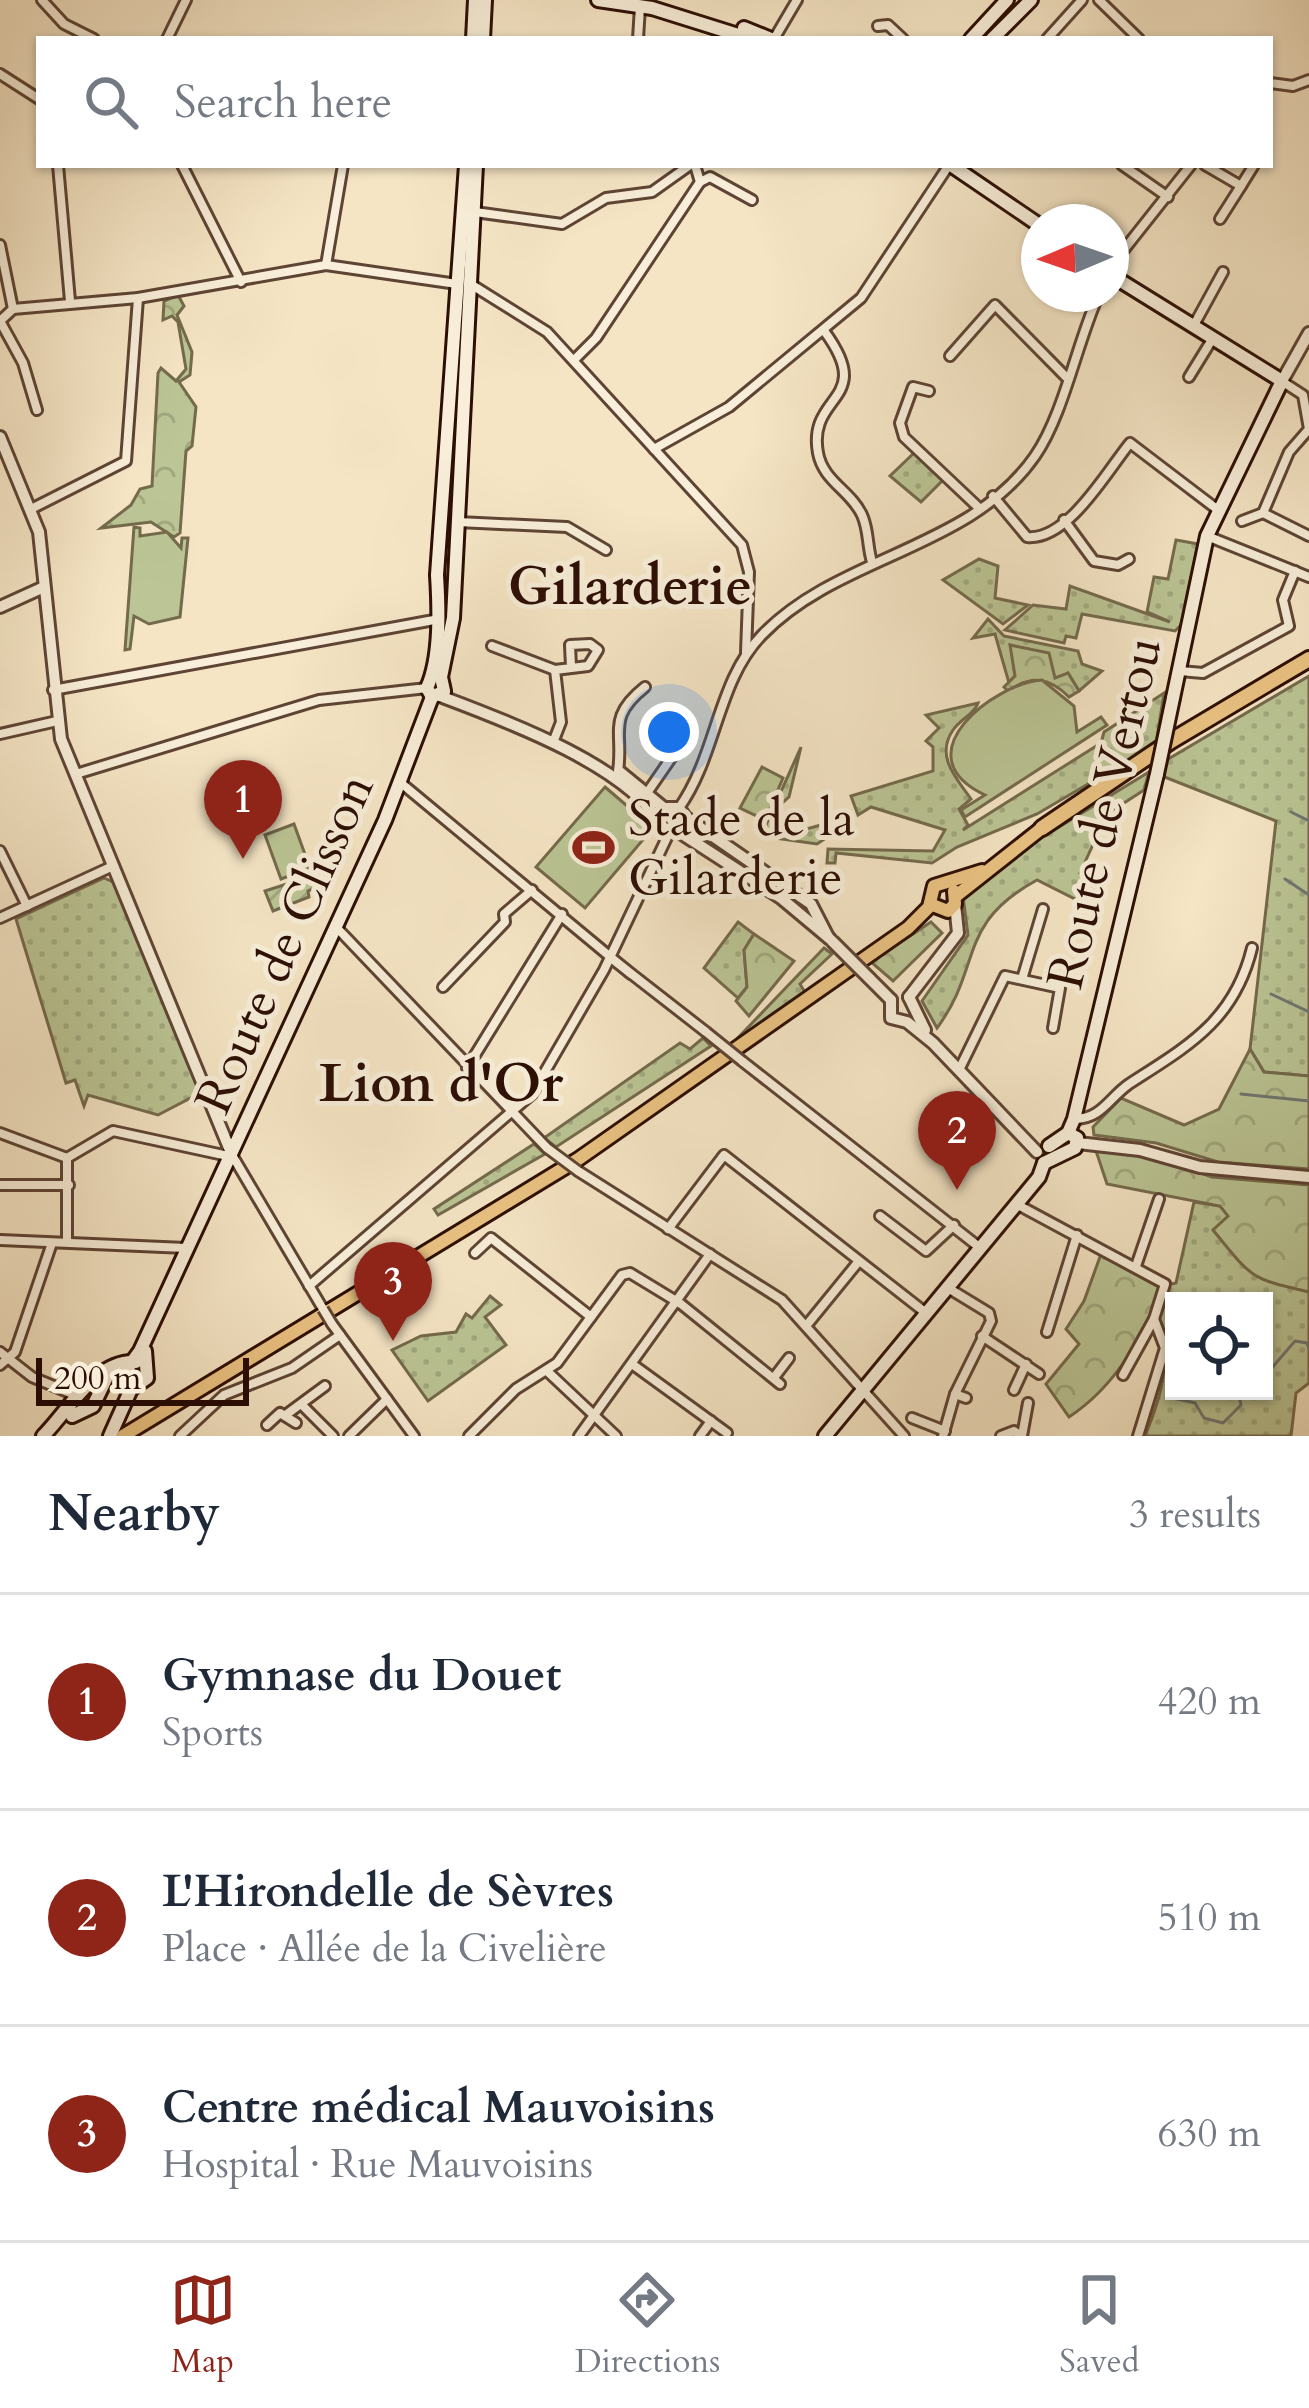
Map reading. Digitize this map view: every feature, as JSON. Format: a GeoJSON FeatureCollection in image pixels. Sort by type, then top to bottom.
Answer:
{"type":"FeatureCollection","features":[{"type":"Feature","properties":{"kind":"highway"},"geometry":{"type":"LineString","coordinates":[[1042,828],[1309,663]]}},
{"type":"Feature","properties":{"kind":"main road"},"geometry":{"type":"LineString","coordinates":[[473,36],[475,0]]}},
{"type":"Feature","properties":{"kind":"main road"},"geometry":{"type":"LineString","coordinates":[[483,36],[485,0]]}},
{"type":"Feature","properties":{"kind":"main road"},"geometry":{"type":"LineString","coordinates":[[598,0],[639,3],[742,36]]}},
{"type":"Feature","properties":{"kind":"main road"},"geometry":{"type":"LineString","coordinates":[[654,0],[763,36]]}},
{"type":"Feature","properties":{"kind":"main road"},"geometry":{"type":"LineString","coordinates":[[974,36],[1007,0]]}},
{"type":"Feature","properties":{"kind":"main road"},"geometry":{"type":"LineString","coordinates":[[995,36],[1031,0]]}},
{"type":"Feature","properties":{"kind":"main road","name":"Route de Clisson"},"geometry":{"type":"LineString","coordinates":[[442,619],[457,521],[466,168]]}},
{"type":"Feature","properties":{"kind":"main road","name":"Route de Clisson"},"geometry":{"type":"LineString","coordinates":[[107,1436],[400,783],[436,688],[476,168]]}},
{"type":"Feature","properties":{"kind":"main road"},"geometry":{"type":"LineString","coordinates":[[954,168],[1021,213]]}},
{"type":"Feature","properties":{"kind":"main road"},"geometry":{"type":"LineString","coordinates":[[1129,286],[1282,381]]}},
{"type":"Feature","properties":{"kind":"main road","name":"Route de Vertou"},"geometry":{"type":"LineString","coordinates":[[825,1436],[1015,1203],[1074,1119],[1157,774],[1207,536],[1282,381]]}},
{"type":"Feature","properties":{"kind":"main road"},"geometry":{"type":"LineString","coordinates":[[123,1436],[577,1160],[946,902],[1042,828]]}},
{"type":"Feature","properties":{"kind":"main road"},"geometry":{"type":"LineString","coordinates":[[46,1436],[114,1364],[130,1380]]}},
{"type":"Feature","properties":{"kind":"street"},"geometry":{"type":"LineString","coordinates":[[42,0],[64,23],[87,36]]}},
{"type":"Feature","properties":{"kind":"street"},"geometry":{"type":"LineString","coordinates":[[168,36],[187,0]]}},
{"type":"Feature","properties":{"kind":"street"},"geometry":{"type":"LineString","coordinates":[[774,36],[797,0]]}},
{"type":"Feature","properties":{"kind":"street"},"geometry":{"type":"LineString","coordinates":[[1050,36],[1082,0]]}},
{"type":"Feature","properties":{"kind":"street"},"geometry":{"type":"LineString","coordinates":[[1099,0],[1136,36]]}},
{"type":"Feature","properties":{"kind":"street"},"geometry":{"type":"LineString","coordinates":[[638,36],[639,3]]}},
{"type":"Feature","properties":{"kind":"street"},"geometry":{"type":"LineString","coordinates":[[878,26],[888,25],[900,36]]}},
{"type":"Feature","properties":{"kind":"street"},"geometry":{"type":"LineString","coordinates":[[0,74],[36,97]]}},
{"type":"Feature","properties":{"kind":"street"},"geometry":{"type":"LineString","coordinates":[[1273,84],[1309,80]]}},
{"type":"Feature","properties":{"kind":"street"},"geometry":{"type":"LineString","coordinates":[[58,168],[70,301]]}},
{"type":"Feature","properties":{"kind":"street"},"geometry":{"type":"LineString","coordinates":[[184,168],[241,282]]}},
{"type":"Feature","properties":{"kind":"street"},"geometry":{"type":"LineString","coordinates":[[326,265],[342,168]]}},
{"type":"Feature","properties":{"kind":"street"},"geometry":{"type":"LineString","coordinates":[[473,212],[562,224],[606,198],[652,192],[688,168]]}},
{"type":"Feature","properties":{"kind":"street"},"geometry":{"type":"LineString","coordinates":[[694,168],[700,182]]}},
{"type":"Feature","properties":{"kind":"street"},"geometry":{"type":"LineString","coordinates":[[654,448],[743,395],[861,298],[948,168]]}},
{"type":"Feature","properties":{"kind":"street"},"geometry":{"type":"LineString","coordinates":[[1126,168],[1168,197]]}},
{"type":"Feature","properties":{"kind":"street"},"geometry":{"type":"LineString","coordinates":[[1129,244],[1189,168]]}},
{"type":"Feature","properties":{"kind":"street"},"geometry":{"type":"LineString","coordinates":[[1210,168],[1241,186]]}},
{"type":"Feature","properties":{"kind":"street"},"geometry":{"type":"LineString","coordinates":[[1220,219],[1252,168]]}},
{"type":"Feature","properties":{"kind":"street"},"geometry":{"type":"LineString","coordinates":[[574,360],[596,338],[700,182],[710,176],[752,200]]}},
{"type":"Feature","properties":{"kind":"street"},"geometry":{"type":"LineString","coordinates":[[0,244],[13,309]]}},
{"type":"Feature","properties":{"kind":"street"},"geometry":{"type":"LineString","coordinates":[[37,410],[23,362],[0,321],[13,309],[138,298],[326,265],[465,284],[523,313],[574,360],[742,545],[749,572],[747,653],[673,831],[549,1070],[510,1114],[310,1289]]}},
{"type":"Feature","properties":{"kind":"street"},"geometry":{"type":"LineString","coordinates":[[1194,325],[1223,272]]}},
{"type":"Feature","properties":{"kind":"street"},"geometry":{"type":"LineString","coordinates":[[31,509],[126,461],[138,298]]}},
{"type":"Feature","properties":{"kind":"street"},"geometry":{"type":"LineString","coordinates":[[950,356],[994,304],[1066,377]]}},
{"type":"Feature","properties":{"kind":"street"},"geometry":{"type":"LineString","coordinates":[[747,653],[806,601],[872,562],[934,538],[993,496],[1037,454],[1092,312]]}},
{"type":"Feature","properties":{"kind":"street"},"geometry":{"type":"LineString","coordinates":[[825,332],[846,362],[847,376],[820,426],[818,453],[824,470],[862,515],[872,562]]}},
{"type":"Feature","properties":{"kind":"street"},"geometry":{"type":"LineString","coordinates":[[1242,521],[1263,513],[1289,452],[1309,429],[1303,395],[1282,381],[1309,333]]}},
{"type":"Feature","properties":{"kind":"street"},"geometry":{"type":"LineString","coordinates":[[1189,377],[1214,337]]}},
{"type":"Feature","properties":{"kind":"street"},"geometry":{"type":"LineString","coordinates":[[929,391],[913,387],[901,423],[904,436],[979,507]]}},
{"type":"Feature","properties":{"kind":"street"},"geometry":{"type":"LineString","coordinates":[[0,437],[31,509],[57,721],[219,1120],[231,1137],[232,1155],[332,1324],[414,1436]]}},
{"type":"Feature","properties":{"kind":"street"},"geometry":{"type":"LineString","coordinates":[[993,496],[1030,538],[1064,520],[1095,492],[1130,443],[1218,510]]}},
{"type":"Feature","properties":{"kind":"street"},"geometry":{"type":"LineString","coordinates":[[1263,513],[1309,536]]}},
{"type":"Feature","properties":{"kind":"street"},"geometry":{"type":"LineString","coordinates":[[1064,520],[1094,561],[1118,566],[1129,559]]}},
{"type":"Feature","properties":{"kind":"street"},"geometry":{"type":"LineString","coordinates":[[457,521],[567,527],[606,550]]}},
{"type":"Feature","properties":{"kind":"street"},"geometry":{"type":"LineString","coordinates":[[1207,536],[1309,577]]}},
{"type":"Feature","properties":{"kind":"street"},"geometry":{"type":"LineString","coordinates":[[1178,671],[1203,673],[1291,624],[1283,600],[1294,571]]}},
{"type":"Feature","properties":{"kind":"street"},"geometry":{"type":"LineString","coordinates":[[0,607],[40,592]]}},
{"type":"Feature","properties":{"kind":"street"},"geometry":{"type":"LineString","coordinates":[[52,690],[442,619]]}},
{"type":"Feature","properties":{"kind":"street"},"geometry":{"type":"LineString","coordinates":[[492,646],[555,670],[571,668]]}},
{"type":"Feature","properties":{"kind":"street"},"geometry":{"type":"LineString","coordinates":[[554,740],[561,722],[555,670]]}},
{"type":"Feature","properties":{"kind":"street"},"geometry":{"type":"LineString","coordinates":[[618,771],[616,728],[626,703],[645,687]]}},
{"type":"Feature","properties":{"kind":"street"},"geometry":{"type":"LineString","coordinates":[[436,688],[614,776],[662,812],[682,812],[811,904],[830,939]]}},
{"type":"Feature","properties":{"kind":"street"},"geometry":{"type":"LineString","coordinates":[[76,774],[319,700],[436,688],[618,771],[647,793],[673,831],[781,898],[830,939],[891,1000],[890,1018],[911,1018]]}},
{"type":"Feature","properties":{"kind":"street"},"geometry":{"type":"LineString","coordinates":[[0,734],[57,721]]}},
{"type":"Feature","properties":{"kind":"street"},"geometry":{"type":"LineString","coordinates":[[647,793],[678,748]]}},
{"type":"Feature","properties":{"kind":"street"},"geometry":{"type":"LineString","coordinates":[[400,783],[631,974],[979,1246]]}},
{"type":"Feature","properties":{"kind":"street"},"geometry":{"type":"LineString","coordinates":[[0,851],[27,906]]}},
{"type":"Feature","properties":{"kind":"street"},"geometry":{"type":"LineString","coordinates":[[0,918],[115,866]]}},
{"type":"Feature","properties":{"kind":"street"},"geometry":{"type":"LineString","coordinates":[[443,987],[505,922],[504,914],[532,890]]}},
{"type":"Feature","properties":{"kind":"street"},"geometry":{"type":"LineString","coordinates":[[891,1000],[909,997],[955,938],[961,924],[946,902]]}},
{"type":"Feature","properties":{"kind":"street"},"geometry":{"type":"LineString","coordinates":[[1022,979],[1042,909]]}},
{"type":"Feature","properties":{"kind":"street"},"geometry":{"type":"LineString","coordinates":[[467,1068],[562,914]]}},
{"type":"Feature","properties":{"kind":"street"},"geometry":{"type":"LineString","coordinates":[[336,927],[547,1148],[761,1284],[806,1326],[904,1436]]}},
{"type":"Feature","properties":{"kind":"street"},"geometry":{"type":"LineString","coordinates":[[1074,1119],[1095,1116],[1127,1085],[1187,1050],[1236,989],[1252,948]]}},
{"type":"Feature","properties":{"kind":"street"},"geometry":{"type":"LineString","coordinates":[[959,1070],[976,1043],[1000,979],[1060,988],[1052,1028]]}},
{"type":"Feature","properties":{"kind":"street"},"geometry":{"type":"LineString","coordinates":[[909,997],[911,1018],[1017,1132],[1056,1147],[1139,1150],[1208,1168],[1309,1177]]}},
{"type":"Feature","properties":{"kind":"street"},"geometry":{"type":"LineString","coordinates":[[67,1158],[113,1131],[232,1155]]}},
{"type":"Feature","properties":{"kind":"street"},"geometry":{"type":"LineString","coordinates":[[0,1133],[67,1158]]}},
{"type":"Feature","properties":{"kind":"street"},"geometry":{"type":"LineString","coordinates":[[668,1229],[724,1155],[927,1314]]}},
{"type":"Feature","properties":{"kind":"street"},"geometry":{"type":"LineString","coordinates":[[67,1158],[67,1242]]}},
{"type":"Feature","properties":{"kind":"street"},"geometry":{"type":"LineString","coordinates":[[0,1185],[69,1185]]}},
{"type":"Feature","properties":{"kind":"street"},"geometry":{"type":"LineString","coordinates":[[1136,1267],[1160,1199]]}},
{"type":"Feature","properties":{"kind":"street"},"geometry":{"type":"LineString","coordinates":[[1015,1203],[1165,1284],[1154,1319],[1123,1375]]}},
{"type":"Feature","properties":{"kind":"street"},"geometry":{"type":"LineString","coordinates":[[880,1216],[926,1251],[954,1225]]}},
{"type":"Feature","properties":{"kind":"street"},"geometry":{"type":"LineString","coordinates":[[1047,1332],[1077,1235]]}},
{"type":"Feature","properties":{"kind":"street"},"geometry":{"type":"LineString","coordinates":[[475,1253],[490,1238],[591,1317]]}},
{"type":"Feature","properties":{"kind":"street"},"geometry":{"type":"LineString","coordinates":[[0,1240],[189,1249]]}},
{"type":"Feature","properties":{"kind":"street"},"geometry":{"type":"LineString","coordinates":[[52,1243],[23,1332],[2,1358],[83,1398]]}},
{"type":"Feature","properties":{"kind":"street"},"geometry":{"type":"LineString","coordinates":[[579,1436],[710,1254]]}},
{"type":"Feature","properties":{"kind":"street"},"geometry":{"type":"LineString","coordinates":[[806,1326],[859,1261]]}},
{"type":"Feature","properties":{"kind":"street"},"geometry":{"type":"LineString","coordinates":[[469,1436],[516,1389],[547,1371],[630,1273],[679,1303],[778,1380],[789,1358]]}},
{"type":"Feature","properties":{"kind":"street"},"geometry":{"type":"LineString","coordinates":[[911,1418],[944,1433],[955,1394],[982,1336],[988,1313],[948,1288]]}},
{"type":"Feature","properties":{"kind":"street"},"geometry":{"type":"LineString","coordinates":[[1138,1436],[1155,1394],[1165,1348],[1154,1319]]}},
{"type":"Feature","properties":{"kind":"street"},"geometry":{"type":"LineString","coordinates":[[180,1436],[224,1395],[292,1369],[340,1335]]}},
{"type":"Feature","properties":{"kind":"street"},"geometry":{"type":"LineString","coordinates":[[982,1336],[1039,1374]]}},
{"type":"Feature","properties":{"kind":"street"},"geometry":{"type":"LineString","coordinates":[[632,1364],[728,1433]]}},
{"type":"Feature","properties":{"kind":"street"},"geometry":{"type":"LineString","coordinates":[[1014,1390],[1026,1364]]}},
{"type":"Feature","properties":{"kind":"street"},"geometry":{"type":"LineString","coordinates":[[547,1371],[616,1436]]}},
{"type":"Feature","properties":{"kind":"street"},"geometry":{"type":"LineString","coordinates":[[303,1406],[325,1386]]}},
{"type":"Feature","properties":{"kind":"street"},"geometry":{"type":"LineString","coordinates":[[955,1394],[966,1399]]}},
{"type":"Feature","properties":{"kind":"street"},"geometry":{"type":"LineString","coordinates":[[349,1436],[387,1399]]}},
{"type":"Feature","properties":{"kind":"street"},"geometry":{"type":"LineString","coordinates":[[287,1414],[298,1402],[332,1436]]}},
{"type":"Feature","properties":{"kind":"street"},"geometry":{"type":"LineString","coordinates":[[1001,1436],[1014,1432],[1021,1436],[1028,1403]]}},
{"type":"Feature","properties":{"kind":"street"},"geometry":{"type":"LineString","coordinates":[[266,1425],[280,1413],[296,1423]]}},
{"type":"Feature","properties":{"kind":"street"},"geometry":{"type":"LineString","coordinates":[[700,1436],[711,1421]]}},
{"type":"Feature","properties":{"kind":"green space"},"geometry":{"type":"Polygon","coordinates":[[[178,295],[184,306],[177,315],[192,352],[190,375],[179,382],[196,407],[192,446],[186,451],[180,533],[174,537],[151,522],[101,528],[131,505],[140,489],[152,486],[158,373],[161,368],[176,381],[186,369],[178,322],[172,316],[163,320],[164,301],[178,295]]]}},
{"type":"Feature","properties":{"kind":"green space"},"geometry":{"type":"Polygon","coordinates":[[[916,451],[944,479],[921,502],[890,476],[916,451]]]}},
{"type":"Feature","properties":{"kind":"green space"},"geometry":{"type":"Polygon","coordinates":[[[134,527],[140,528],[140,536],[167,532],[181,548],[182,538],[188,538],[180,617],[149,624],[134,616],[130,649],[125,650],[134,527]]]}},
{"type":"Feature","properties":{"kind":"green space"},"geometry":{"type":"Polygon","coordinates":[[[1176,540],[1198,544],[1181,625],[1175,631],[1082,614],[1076,638],[1066,636],[1064,643],[1005,630],[1033,605],[1066,609],[1070,586],[1170,622],[1147,612],[1154,577],[1168,579],[1176,540]]]}},
{"type":"Feature","properties":{"kind":"green space"},"geometry":{"type":"Polygon","coordinates":[[[979,559],[998,566],[995,598],[1028,605],[1003,624],[943,580],[979,559]]]}},
{"type":"Feature","properties":{"kind":"green space"},"geometry":{"type":"Polygon","coordinates":[[[988,619],[1004,636],[1078,651],[1082,664],[1102,671],[1079,691],[1068,673],[1056,679],[1011,646],[1015,676],[1009,683],[995,634],[973,638],[988,619]]]}},
{"type":"Feature","properties":{"kind":"green space"},"geometry":{"type":"Polygon","coordinates":[[[1010,645],[1049,653],[1055,678],[1068,673],[1079,691],[1069,697],[1040,680],[1008,691],[1004,687],[1015,676],[1010,645]]]}},
{"type":"Feature","properties":{"kind":"green space"},"geometry":{"type":"Polygon","coordinates":[[[1309,676],[1309,1076],[1264,1072],[1250,1049],[1276,821],[1162,776],[1165,761],[1309,676]]]}},
{"type":"Feature","properties":{"kind":"green space"},"geometry":{"type":"Polygon","coordinates":[[[1042,680],[1074,706],[1077,732],[1101,717],[1107,725],[965,817],[961,810],[985,795],[961,779],[951,761],[953,742],[981,707],[1023,684],[1042,680]]]}},
{"type":"Feature","properties":{"kind":"green space"},"geometry":{"type":"Polygon","coordinates":[[[1164,693],[1156,744],[1037,814],[957,847],[932,863],[836,853],[835,863],[827,863],[828,849],[933,851],[945,830],[871,807],[858,815],[851,796],[933,771],[933,747],[926,741],[939,728],[926,715],[978,703],[953,730],[946,749],[950,766],[971,799],[959,809],[968,825],[963,830],[1101,743],[1104,732],[1164,693]]]}},
{"type":"Feature","properties":{"kind":"green space"},"geometry":{"type":"Polygon","coordinates":[[[801,747],[789,797],[773,811],[778,830],[789,834],[835,821],[841,828],[817,844],[761,836],[801,747]]]}},
{"type":"Feature","properties":{"kind":"green space"},"geometry":{"type":"Polygon","coordinates":[[[762,767],[783,778],[765,820],[740,808],[762,767]]]}},
{"type":"Feature","properties":{"kind":"green space"},"geometry":{"type":"Polygon","coordinates":[[[1149,772],[1144,790],[1107,814],[1080,873],[1098,883],[1085,904],[1037,880],[1011,896],[982,930],[961,985],[937,1028],[922,1001],[968,935],[963,896],[1031,844],[1149,772]]]}},
{"type":"Feature","properties":{"kind":"green space","name":"Stade de la Gilarderie"},"geometry":{"type":"Polygon","coordinates":[[[605,787],[653,828],[585,908],[536,867],[605,787]]]}},
{"type":"Feature","properties":{"kind":"green space"},"geometry":{"type":"Polygon","coordinates":[[[294,824],[310,868],[281,879],[265,835],[294,824]]]}},
{"type":"Feature","properties":{"kind":"green space"},"geometry":{"type":"Polygon","coordinates":[[[318,874],[320,886],[308,891],[309,897],[273,911],[265,891],[318,874]]]}},
{"type":"Feature","properties":{"kind":"green space"},"geometry":{"type":"Polygon","coordinates":[[[104,878],[113,882],[202,1092],[158,1115],[88,1095],[84,1106],[75,1080],[66,1083],[16,919],[104,878]]]}},
{"type":"Feature","properties":{"kind":"green space"},"geometry":{"type":"Polygon","coordinates":[[[738,922],[754,934],[744,950],[747,987],[738,998],[704,968],[738,922]]]}},
{"type":"Feature","properties":{"kind":"green space"},"geometry":{"type":"Polygon","coordinates":[[[931,922],[942,933],[893,981],[871,962],[931,922]]]}},
{"type":"Feature","properties":{"kind":"green space"},"geometry":{"type":"Polygon","coordinates":[[[754,934],[794,961],[749,1016],[736,1001],[747,987],[744,950],[754,934]]]}},
{"type":"Feature","properties":{"kind":"green space"},"geometry":{"type":"Polygon","coordinates":[[[824,948],[832,954],[800,984],[806,994],[732,1044],[824,948]]]}},
{"type":"Feature","properties":{"kind":"green space"},"geometry":{"type":"Polygon","coordinates":[[[703,1038],[711,1046],[556,1147],[544,1138],[680,1043],[690,1049],[703,1038]]]}},
{"type":"Feature","properties":{"kind":"green space"},"geometry":{"type":"Polygon","coordinates":[[[1250,1049],[1264,1072],[1309,1076],[1309,1169],[1218,1162],[1156,1143],[1094,1135],[1093,1127],[1121,1098],[1184,1125],[1219,1109],[1250,1049]]]}},
{"type":"Feature","properties":{"kind":"green space"},"geometry":{"type":"Polygon","coordinates":[[[534,1144],[545,1154],[438,1215],[434,1209],[534,1144]]]}},
{"type":"Feature","properties":{"kind":"green space"},"geometry":{"type":"Polygon","coordinates":[[[1095,1148],[1166,1161],[1212,1177],[1309,1185],[1309,1292],[1263,1279],[1245,1267],[1213,1230],[1228,1216],[1220,1206],[1107,1184],[1095,1148]]]}},
{"type":"Feature","properties":{"kind":"green space"},"geometry":{"type":"Polygon","coordinates":[[[1194,1202],[1220,1206],[1309,1292],[1309,1383],[1296,1393],[1291,1436],[1145,1436],[1164,1365],[1158,1321],[1150,1316],[1163,1286],[1176,1283],[1194,1202]]]}},
{"type":"Feature","properties":{"kind":"green space"},"geometry":{"type":"Polygon","coordinates":[[[1101,1254],[1163,1286],[1126,1359],[1101,1391],[1069,1417],[1046,1384],[1079,1344],[1066,1329],[1084,1301],[1101,1254]]]}},
{"type":"Feature","properties":{"kind":"green space"},"geometry":{"type":"Polygon","coordinates":[[[490,1296],[501,1305],[485,1317],[506,1345],[428,1401],[392,1350],[421,1336],[456,1332],[466,1314],[472,1318],[490,1296]]]}},
{"type":"Feature","properties":{"kind":"waterway"},"geometry":{"type":"LineString","coordinates":[[1291,812],[1309,821]]}},
{"type":"Feature","properties":{"kind":"waterway"},"geometry":{"type":"LineString","coordinates":[[1285,879],[1309,895]]}},
{"type":"Feature","properties":{"kind":"waterway"},"geometry":{"type":"LineString","coordinates":[[1271,994],[1309,1012]]}},
{"type":"Feature","properties":{"kind":"waterway"},"geometry":{"type":"LineString","coordinates":[[1241,1094],[1309,1101]]}},
{"type":"Feature","properties":{"kind":"waterway"},"geometry":{"type":"LineString","coordinates":[[1273,1367],[1295,1341],[1307,1343],[1309,1349]]}},
{"type":"Feature","properties":{"kind":"waterway"},"geometry":{"type":"LineString","coordinates":[[1182,1400],[1195,1403],[1204,1418],[1223,1423],[1241,1405],[1240,1400]]}},
{"type":"Feature","properties":{"kind":"place","name":"Stade de la Gilarderie"},"geometry":{"type":"Point","coordinates":[594,848]}},
{"type":"Feature","properties":{"kind":"place","name":"Gymnase du Douet"},"geometry":{"type":"Point","coordinates":[243,859]}},
{"type":"Feature","properties":{"kind":"place","name":"L'Hirondelle de Sèvres"},"geometry":{"type":"Point","coordinates":[957,1190]}},
{"type":"Feature","properties":{"kind":"place","name":"Centre médical Mauvoisins"},"geometry":{"type":"Point","coordinates":[393,1341]}},
{"type":"Feature","properties":{"kind":"district","name":"Gilarderie"},"geometry":{"type":"Point","coordinates":[630,587]}},
{"type":"Feature","properties":{"kind":"district","name":"Lion d'Or"},"geometry":{"type":"Point","coordinates":[441,1084]}}]}
